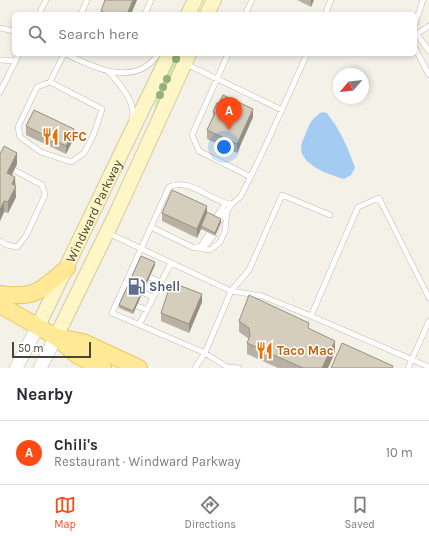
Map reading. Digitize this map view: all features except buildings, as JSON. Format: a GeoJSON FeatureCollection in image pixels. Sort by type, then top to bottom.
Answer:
{"type":"FeatureCollection","features":[{"type":"Feature","properties":{"kind":"main road"},"geometry":{"type":"LineString","coordinates":[[189,12],[194,0]]}},
{"type":"Feature","properties":{"kind":"main road"},"geometry":{"type":"LineString","coordinates":[[209,12],[214,0]]}},
{"type":"Feature","properties":{"kind":"main road","name":"Windward Parkway"},"geometry":{"type":"LineString","coordinates":[[37,328],[168,56]]}},
{"type":"Feature","properties":{"kind":"main road","name":"Windward Parkway"},"geometry":{"type":"LineString","coordinates":[[56,337],[107,232],[187,59]]}},
{"type":"Feature","properties":{"kind":"main road"},"geometry":{"type":"LineString","coordinates":[[0,294],[18,296],[32,294],[43,288],[66,268]]}},
{"type":"Feature","properties":{"kind":"main road"},"geometry":{"type":"LineString","coordinates":[[0,305],[37,328],[56,337],[83,342],[139,368]]}},
{"type":"Feature","properties":{"kind":"main road"},"geometry":{"type":"LineString","coordinates":[[56,337],[78,356],[103,368]]}},
{"type":"Feature","properties":{"kind":"street","name":"Windward Parkway"},"geometry":{"type":"LineString","coordinates":[[16,368],[37,328]]}},
{"type":"Feature","properties":{"kind":"street","name":"Windward Parkway"},"geometry":{"type":"LineString","coordinates":[[40,368],[56,337]]}},
{"type":"Feature","properties":{"kind":"lane"},"geometry":{"type":"LineString","coordinates":[[40,12],[46,0]]}},
{"type":"Feature","properties":{"kind":"lane"},"geometry":{"type":"LineString","coordinates":[[82,12],[87,0]]}},
{"type":"Feature","properties":{"kind":"lane"},"geometry":{"type":"LineString","coordinates":[[146,12],[151,0]]}},
{"type":"Feature","properties":{"kind":"lane"},"geometry":{"type":"LineString","coordinates":[[185,12],[194,0]]}},
{"type":"Feature","properties":{"kind":"lane"},"geometry":{"type":"LineString","coordinates":[[245,12],[252,0]]}},
{"type":"Feature","properties":{"kind":"lane"},"geometry":{"type":"LineString","coordinates":[[326,12],[331,0]]}},
{"type":"Feature","properties":{"kind":"lane"},"geometry":{"type":"LineString","coordinates":[[417,18],[423,0]]}},
{"type":"Feature","properties":{"kind":"lane"},"geometry":{"type":"LineString","coordinates":[[417,34],[428,27]]}},
{"type":"Feature","properties":{"kind":"lane"},"geometry":{"type":"LineString","coordinates":[[0,28],[12,31]]}},
{"type":"Feature","properties":{"kind":"lane"},"geometry":{"type":"LineString","coordinates":[[417,36],[429,51]]}},
{"type":"Feature","properties":{"kind":"lane"},"geometry":{"type":"LineString","coordinates":[[417,52],[429,75]]}},
{"type":"Feature","properties":{"kind":"lane"},"geometry":{"type":"LineString","coordinates":[[1,88],[18,56]]}},
{"type":"Feature","properties":{"kind":"lane"},"geometry":{"type":"LineString","coordinates":[[50,82],[102,109],[94,134],[84,153],[71,162],[41,152],[20,136],[18,127],[37,87],[50,82],[64,56]]}},
{"type":"Feature","properties":{"kind":"lane"},"geometry":{"type":"LineString","coordinates":[[70,56],[109,72],[120,73],[133,72],[146,67],[156,56]]}},
{"type":"Feature","properties":{"kind":"lane"},"geometry":{"type":"LineString","coordinates":[[227,56],[192,135],[199,151],[251,177]]}},
{"type":"Feature","properties":{"kind":"lane"},"geometry":{"type":"LineString","coordinates":[[194,248],[207,244],[214,235],[219,221],[232,204],[241,196],[306,56]]}},
{"type":"Feature","properties":{"kind":"lane"},"geometry":{"type":"LineString","coordinates":[[187,59],[218,79],[282,110]]}},
{"type":"Feature","properties":{"kind":"lane"},"geometry":{"type":"LineString","coordinates":[[0,60],[16,61]]}},
{"type":"Feature","properties":{"kind":"lane"},"geometry":{"type":"LineString","coordinates":[[109,72],[126,93],[134,115],[124,150]]}},
{"type":"Feature","properties":{"kind":"lane"},"geometry":{"type":"LineString","coordinates":[[0,241],[7,245],[17,247],[26,236],[45,195],[42,185],[14,170]]}},
{"type":"Feature","properties":{"kind":"lane"},"geometry":{"type":"LineString","coordinates":[[232,204],[225,204],[198,190],[177,184],[169,187],[141,249],[127,286],[112,313],[205,353],[226,367],[239,368]]}},
{"type":"Feature","properties":{"kind":"lane"},"geometry":{"type":"LineString","coordinates":[[195,368],[205,353],[231,291],[249,270],[282,195],[330,215]]}},
{"type":"Feature","properties":{"kind":"lane"},"geometry":{"type":"LineString","coordinates":[[311,316],[358,207],[379,198],[429,298]]}},
{"type":"Feature","properties":{"kind":"lane"},"geometry":{"type":"LineString","coordinates":[[201,246],[209,233],[215,218],[225,204]]}},
{"type":"Feature","properties":{"kind":"lane"},"geometry":{"type":"LineString","coordinates":[[151,227],[194,248],[210,250],[220,242],[225,231],[227,211]]}},
{"type":"Feature","properties":{"kind":"lane"},"geometry":{"type":"LineString","coordinates":[[107,232],[231,291],[262,296],[429,367]]}},
{"type":"Feature","properties":{"kind":"lane"},"geometry":{"type":"LineString","coordinates":[[139,325],[171,262]]}},
{"type":"Feature","properties":{"kind":"lane"},"geometry":{"type":"LineString","coordinates":[[149,277],[161,282]]}},
{"type":"Feature","properties":{"kind":"lane"},"geometry":{"type":"LineString","coordinates":[[142,292],[153,297]]}},
{"type":"Feature","properties":{"kind":"lane"},"geometry":{"type":"LineString","coordinates":[[137,306],[147,310]]}},
{"type":"Feature","properties":{"kind":"lane"},"geometry":{"type":"LineString","coordinates":[[408,368],[429,321]]}},
{"type":"Feature","properties":{"kind":"lane"},"geometry":{"type":"LineString","coordinates":[[200,362],[200,368]]}},
{"type":"Feature","properties":{"kind":"green space"},"geometry":{"type":"Polygon","coordinates":[[[175,56],[182,56],[152,119],[158,93],[175,56]]]}},
{"type":"Feature","properties":{"kind":"water"},"geometry":{"type":"Polygon","coordinates":[[[322,112],[327,113],[340,132],[355,168],[351,175],[344,179],[331,175],[317,168],[302,154],[301,148],[308,127],[314,118],[322,112]]]}},
{"type":"Feature","properties":{"kind":"place","name":"Chili's"},"geometry":{"type":"Point","coordinates":[229,130]}},
{"type":"Feature","properties":{"kind":"place","name":"KFC"},"geometry":{"type":"Point","coordinates":[50,136]}},
{"type":"Feature","properties":{"kind":"place","name":"Shell"},"geometry":{"type":"Point","coordinates":[136,286]}},
{"type":"Feature","properties":{"kind":"place","name":"Taco Mac"},"geometry":{"type":"Point","coordinates":[264,350]}}]}
